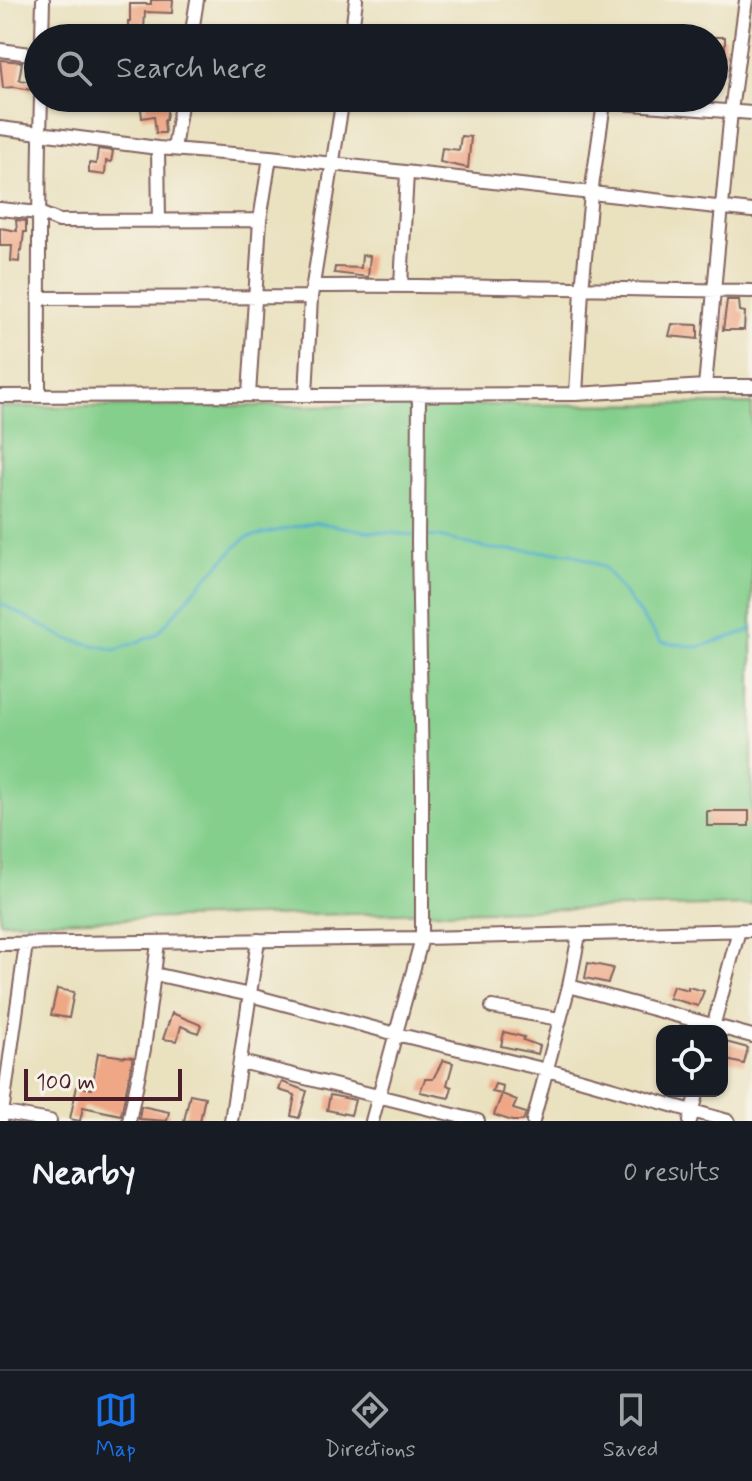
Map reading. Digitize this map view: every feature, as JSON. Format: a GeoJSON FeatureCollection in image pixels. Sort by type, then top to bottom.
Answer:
{"type":"FeatureCollection","features":[{"type":"Feature","properties":{"kind":"street"},"geometry":{"type":"LineString","coordinates":[[42,24],[43,0]]}},
{"type":"Feature","properties":{"kind":"street"},"geometry":{"type":"LineString","coordinates":[[193,24],[197,0]]}},
{"type":"Feature","properties":{"kind":"street"},"geometry":{"type":"LineString","coordinates":[[353,24],[356,0]]}},
{"type":"Feature","properties":{"kind":"street"},"geometry":{"type":"LineString","coordinates":[[705,386],[731,111],[746,0]]}},
{"type":"Feature","properties":{"kind":"street"},"geometry":{"type":"LineString","coordinates":[[0,50],[24,53]]}},
{"type":"Feature","properties":{"kind":"street"},"geometry":{"type":"LineString","coordinates":[[728,111],[752,113]]}},
{"type":"Feature","properties":{"kind":"street"},"geometry":{"type":"LineString","coordinates":[[39,396],[41,112]]}},
{"type":"Feature","properties":{"kind":"street"},"geometry":{"type":"LineString","coordinates":[[174,149],[180,112]]}},
{"type":"Feature","properties":{"kind":"street"},"geometry":{"type":"LineString","coordinates":[[306,395],[312,291],[340,112]]}},
{"type":"Feature","properties":{"kind":"street"},"geometry":{"type":"LineString","coordinates":[[576,394],[591,194],[603,112]]}},
{"type":"Feature","properties":{"kind":"street"},"geometry":{"type":"LineString","coordinates":[[0,128],[158,148],[270,157],[752,211]]}},
{"type":"Feature","properties":{"kind":"street"},"geometry":{"type":"LineString","coordinates":[[158,148],[159,221]]}},
{"type":"Feature","properties":{"kind":"street"},"geometry":{"type":"LineString","coordinates":[[249,395],[260,220],[270,157]]}},
{"type":"Feature","properties":{"kind":"street"},"geometry":{"type":"LineString","coordinates":[[401,285],[407,173]]}},
{"type":"Feature","properties":{"kind":"street"},"geometry":{"type":"LineString","coordinates":[[0,209],[39,213],[59,221],[260,220]]}},
{"type":"Feature","properties":{"kind":"street"},"geometry":{"type":"LineString","coordinates":[[39,298],[254,297],[401,285],[752,291]]}},
{"type":"Feature","properties":{"kind":"street"},"geometry":{"type":"LineString","coordinates":[[0,396],[576,394],[752,386]]}},
{"type":"Feature","properties":{"kind":"street"},"geometry":{"type":"LineString","coordinates":[[372,1121],[422,938],[419,396]]}},
{"type":"Feature","properties":{"kind":"street"},"geometry":{"type":"LineString","coordinates":[[0,944],[745,930],[714,1025]]}},
{"type":"Feature","properties":{"kind":"street"},"geometry":{"type":"LineString","coordinates":[[533,1121],[569,986],[579,935]]}},
{"type":"Feature","properties":{"kind":"street"},"geometry":{"type":"LineString","coordinates":[[231,1121],[258,940]]}},
{"type":"Feature","properties":{"kind":"street"},"geometry":{"type":"LineString","coordinates":[[129,1121],[144,1049],[158,943]]}},
{"type":"Feature","properties":{"kind":"street"},"geometry":{"type":"LineString","coordinates":[[26,944],[1,1115],[50,1121]]}},
{"type":"Feature","properties":{"kind":"street"},"geometry":{"type":"LineString","coordinates":[[154,974],[547,1070],[691,1116],[728,1121]]}},
{"type":"Feature","properties":{"kind":"street"},"geometry":{"type":"LineString","coordinates":[[569,986],[703,1025]]}},
{"type":"Feature","properties":{"kind":"street"},"geometry":{"type":"LineString","coordinates":[[492,1007],[559,1019]]}},
{"type":"Feature","properties":{"kind":"street"},"geometry":{"type":"LineString","coordinates":[[728,1031],[752,1036]]}},
{"type":"Feature","properties":{"kind":"street"},"geometry":{"type":"LineString","coordinates":[[241,1062],[478,1121]]}},
{"type":"Feature","properties":{"kind":"green space"},"geometry":{"type":"Polygon","coordinates":[[[752,404],[752,905],[0,922],[0,407],[752,404]]]}},
{"type":"Feature","properties":{"kind":"building"},"geometry":{"type":"Polygon","coordinates":[[[151,0],[173,0],[172,13],[145,12],[144,24],[128,24],[130,4],[151,4],[151,0]]]}},
{"type":"Feature","properties":{"kind":"building"},"geometry":{"type":"Polygon","coordinates":[[[0,60],[22,62],[19,80],[24,81],[24,89],[3,88],[0,60]]]}},
{"type":"Feature","properties":{"kind":"building"},"geometry":{"type":"Polygon","coordinates":[[[141,112],[167,112],[165,133],[156,133],[154,116],[142,118],[141,112]]]}},
{"type":"Feature","properties":{"kind":"building"},"geometry":{"type":"Polygon","coordinates":[[[461,136],[471,137],[468,168],[440,162],[442,148],[459,150],[461,136]]]}},
{"type":"Feature","properties":{"kind":"building"},"geometry":{"type":"Polygon","coordinates":[[[98,149],[113,151],[111,162],[106,161],[105,175],[89,173],[89,163],[96,164],[98,149]]]}},
{"type":"Feature","properties":{"kind":"building"},"geometry":{"type":"Polygon","coordinates":[[[16,220],[26,221],[19,262],[11,261],[12,246],[0,246],[0,228],[17,231],[16,220]]]}},
{"type":"Feature","properties":{"kind":"building"},"geometry":{"type":"Polygon","coordinates":[[[362,255],[370,256],[368,277],[334,273],[335,267],[361,268],[362,255]]]}},
{"type":"Feature","properties":{"kind":"building"},"geometry":{"type":"Polygon","coordinates":[[[727,300],[739,300],[740,311],[745,312],[744,330],[723,330],[727,300]]]}},
{"type":"Feature","properties":{"kind":"building"},"geometry":{"type":"Polygon","coordinates":[[[672,324],[698,325],[698,339],[669,336],[672,324]]]}},
{"type":"Feature","properties":{"kind":"building"},"geometry":{"type":"Polygon","coordinates":[[[707,811],[749,811],[749,826],[707,826],[707,811]]]}},
{"type":"Feature","properties":{"kind":"building"},"geometry":{"type":"Polygon","coordinates":[[[588,963],[613,968],[608,983],[585,978],[588,963]]]}},
{"type":"Feature","properties":{"kind":"building"},"geometry":{"type":"Polygon","coordinates":[[[673,986],[704,991],[698,1006],[669,998],[673,986]]]}},
{"type":"Feature","properties":{"kind":"building"},"geometry":{"type":"Polygon","coordinates":[[[57,989],[74,992],[69,1018],[51,1015],[57,989]]]}},
{"type":"Feature","properties":{"kind":"building"},"geometry":{"type":"Polygon","coordinates":[[[172,1013],[201,1025],[198,1033],[181,1026],[177,1041],[163,1039],[172,1013]]]}},
{"type":"Feature","properties":{"kind":"building"},"geometry":{"type":"Polygon","coordinates":[[[504,1032],[524,1037],[523,1040],[540,1046],[538,1054],[501,1046],[504,1032]]]}},
{"type":"Feature","properties":{"kind":"building"},"geometry":{"type":"Polygon","coordinates":[[[728,1043],[748,1048],[744,1064],[728,1060],[728,1043]]]}},
{"type":"Feature","properties":{"kind":"building"},"geometry":{"type":"Polygon","coordinates":[[[98,1053],[133,1057],[121,1115],[83,1107],[80,1121],[70,1119],[77,1086],[92,1089],[98,1053]]]}},
{"type":"Feature","properties":{"kind":"building"},"geometry":{"type":"Polygon","coordinates":[[[443,1060],[453,1063],[447,1085],[452,1087],[449,1098],[420,1092],[425,1079],[433,1079],[443,1060]]]}},
{"type":"Feature","properties":{"kind":"building"},"geometry":{"type":"Polygon","coordinates":[[[282,1082],[307,1091],[299,1118],[291,1116],[295,1095],[279,1090],[282,1082]]]}},
{"type":"Feature","properties":{"kind":"building"},"geometry":{"type":"Polygon","coordinates":[[[495,1084],[503,1086],[502,1094],[492,1092],[495,1084]]]}},
{"type":"Feature","properties":{"kind":"building"},"geometry":{"type":"Polygon","coordinates":[[[190,1094],[205,1097],[200,1121],[184,1121],[190,1094]]]}},
{"type":"Feature","properties":{"kind":"building"},"geometry":{"type":"Polygon","coordinates":[[[502,1094],[517,1100],[513,1109],[526,1113],[523,1121],[494,1115],[502,1094]]]}},
{"type":"Feature","properties":{"kind":"building"},"geometry":{"type":"Polygon","coordinates":[[[330,1095],[355,1100],[351,1115],[327,1110],[330,1095]]]}},
{"type":"Feature","properties":{"kind":"building"},"geometry":{"type":"Polygon","coordinates":[[[141,1106],[169,1112],[167,1121],[139,1119],[141,1106]]]}},
{"type":"Feature","properties":{"kind":"waterway"},"geometry":{"type":"LineString","coordinates":[[0,603],[67,639],[116,650],[156,635],[245,538],[315,522],[413,535]]}},
{"type":"Feature","properties":{"kind":"waterway"},"geometry":{"type":"LineString","coordinates":[[421,536],[490,549],[571,553],[604,567],[661,642],[698,647],[752,628]]}}]}
